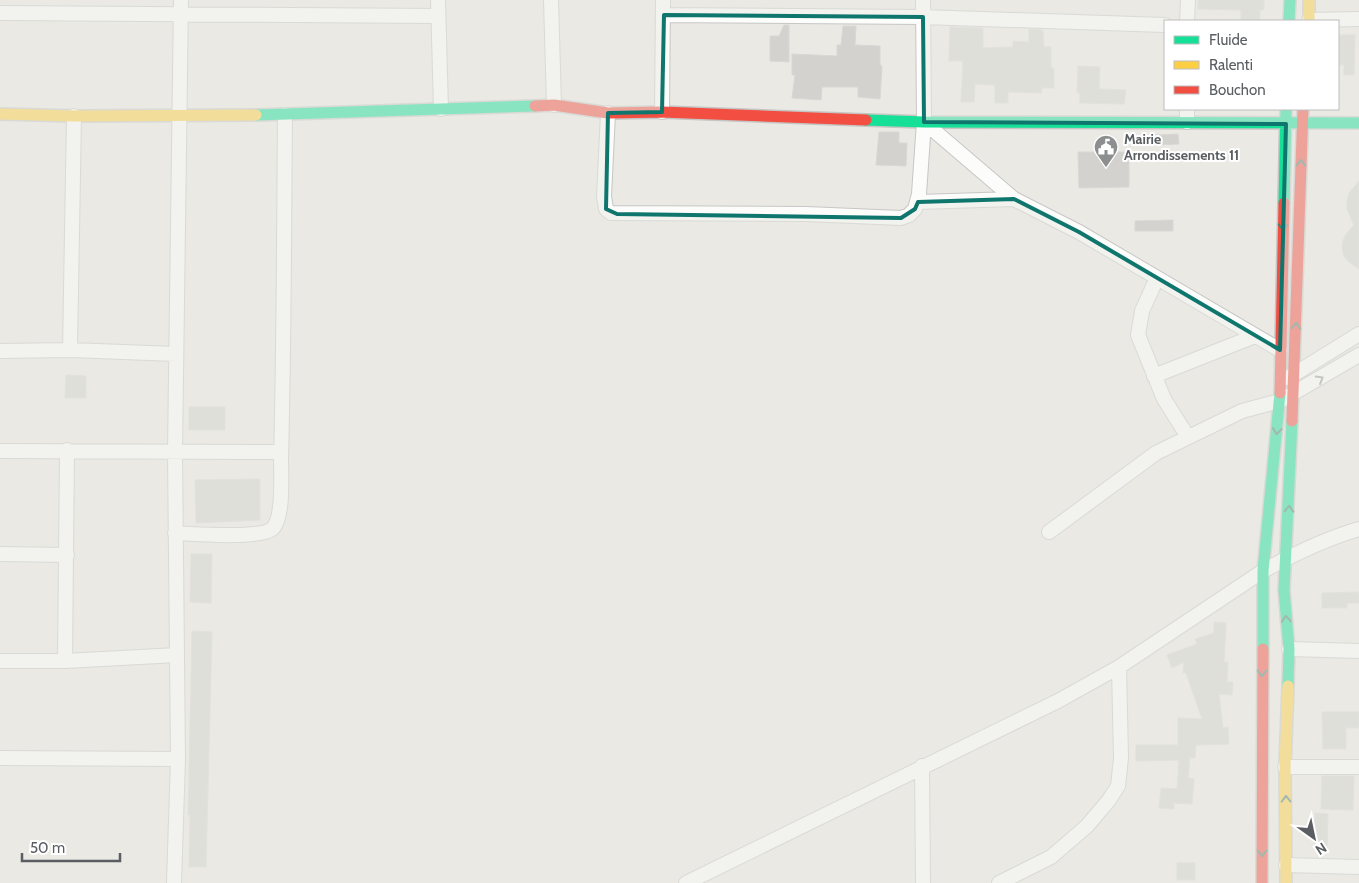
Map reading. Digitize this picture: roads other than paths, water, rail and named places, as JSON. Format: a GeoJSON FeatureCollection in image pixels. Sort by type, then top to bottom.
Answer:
{"type":"FeatureCollection","features":[{"type":"Feature","properties":{"kind":"main road"},"geometry":{"type":"LineString","coordinates":[[1289,20],[1290,0]]}},
{"type":"Feature","properties":{"kind":"main road"},"geometry":{"type":"LineString","coordinates":[[1309,0],[1309,20]]}},
{"type":"Feature","properties":{"kind":"main road"},"geometry":{"type":"LineString","coordinates":[[0,114],[74,116],[285,115],[554,105],[608,113],[662,112],[924,122],[1187,116],[1286,124],[1359,123]]}},
{"type":"Feature","properties":{"kind":"main road"},"geometry":{"type":"LineString","coordinates":[[1262,883],[1263,572],[1280,401],[1286,110]]}},
{"type":"Feature","properties":{"kind":"main road"},"geometry":{"type":"LineString","coordinates":[[1286,883],[1289,649],[1284,590],[1294,394],[1303,110]]}},
{"type":"Feature","properties":{"kind":"street"},"geometry":{"type":"LineString","coordinates":[[438,0],[441,109]]}},
{"type":"Feature","properties":{"kind":"street"},"geometry":{"type":"LineString","coordinates":[[551,0],[554,105]]}},
{"type":"Feature","properties":{"kind":"street"},"geometry":{"type":"LineString","coordinates":[[662,112],[663,0]]}},
{"type":"Feature","properties":{"kind":"street"},"geometry":{"type":"LineString","coordinates":[[608,113],[604,196],[606,209],[611,213],[806,214],[901,218],[909,215],[915,209],[918,202],[924,122],[923,0]]}},
{"type":"Feature","properties":{"kind":"street"},"geometry":{"type":"LineString","coordinates":[[1188,0],[1188,20]]}},
{"type":"Feature","properties":{"kind":"street"},"geometry":{"type":"LineString","coordinates":[[0,13],[181,7],[438,16]]}},
{"type":"Feature","properties":{"kind":"street"},"geometry":{"type":"LineString","coordinates":[[174,883],[178,758],[175,452],[181,7]]}},
{"type":"Feature","properties":{"kind":"street"},"geometry":{"type":"LineString","coordinates":[[664,15],[923,17],[1164,25]]}},
{"type":"Feature","properties":{"kind":"street"},"geometry":{"type":"LineString","coordinates":[[1334,20],[1359,19]]}},
{"type":"Feature","properties":{"kind":"street"},"geometry":{"type":"LineString","coordinates":[[175,533],[255,534],[272,528],[278,521],[280,511],[285,115]]}},
{"type":"Feature","properties":{"kind":"street"},"geometry":{"type":"LineString","coordinates":[[70,350],[74,116]]}},
{"type":"Feature","properties":{"kind":"street"},"geometry":{"type":"LineString","coordinates":[[924,122],[1014,199],[1079,232],[1280,350]]}},
{"type":"Feature","properties":{"kind":"street"},"geometry":{"type":"LineString","coordinates":[[918,202],[1014,199]]}},
{"type":"Feature","properties":{"kind":"street"},"geometry":{"type":"LineString","coordinates":[[1157,278],[1142,311],[1138,335],[1164,399],[1188,437]]}},
{"type":"Feature","properties":{"kind":"street"},"geometry":{"type":"LineString","coordinates":[[1280,383],[1359,334]]}},
{"type":"Feature","properties":{"kind":"street"},"geometry":{"type":"LineString","coordinates":[[1154,376],[1255,336]]}},
{"type":"Feature","properties":{"kind":"street"},"geometry":{"type":"LineString","coordinates":[[0,351],[70,350],[176,354]]}},
{"type":"Feature","properties":{"kind":"street"},"geometry":{"type":"LineString","coordinates":[[1049,532],[1156,453],[1242,411],[1280,401],[1359,355]]}},
{"type":"Feature","properties":{"kind":"street"},"geometry":{"type":"LineString","coordinates":[[65,661],[67,450]]}},
{"type":"Feature","properties":{"kind":"street"},"geometry":{"type":"LineString","coordinates":[[0,451],[281,452]]}},
{"type":"Feature","properties":{"kind":"street"},"geometry":{"type":"LineString","coordinates":[[686,883],[1058,701],[1119,667],[1287,558],[1330,538],[1359,529]]}},
{"type":"Feature","properties":{"kind":"street"},"geometry":{"type":"LineString","coordinates":[[0,554],[67,555]]}},
{"type":"Feature","properties":{"kind":"street"},"geometry":{"type":"LineString","coordinates":[[1289,649],[1359,651]]}},
{"type":"Feature","properties":{"kind":"street"},"geometry":{"type":"LineString","coordinates":[[0,661],[65,661],[177,654]]}},
{"type":"Feature","properties":{"kind":"street"},"geometry":{"type":"LineString","coordinates":[[999,883],[1021,878],[1051,856],[1087,826],[1118,786],[1121,758],[1119,667]]}},
{"type":"Feature","properties":{"kind":"street"},"geometry":{"type":"LineString","coordinates":[[0,758],[178,758]]}},
{"type":"Feature","properties":{"kind":"street"},"geometry":{"type":"LineString","coordinates":[[922,766],[923,883]]}},
{"type":"Feature","properties":{"kind":"street"},"geometry":{"type":"LineString","coordinates":[[1286,767],[1359,767]]}},
{"type":"Feature","properties":{"kind":"street"},"geometry":{"type":"LineString","coordinates":[[1286,864],[1359,867]]}},
{"type":"Feature","properties":{"kind":"place","name":"Mairie Arrondissements 11"},"geometry":{"type":"Point","coordinates":[1106,168]}}]}
